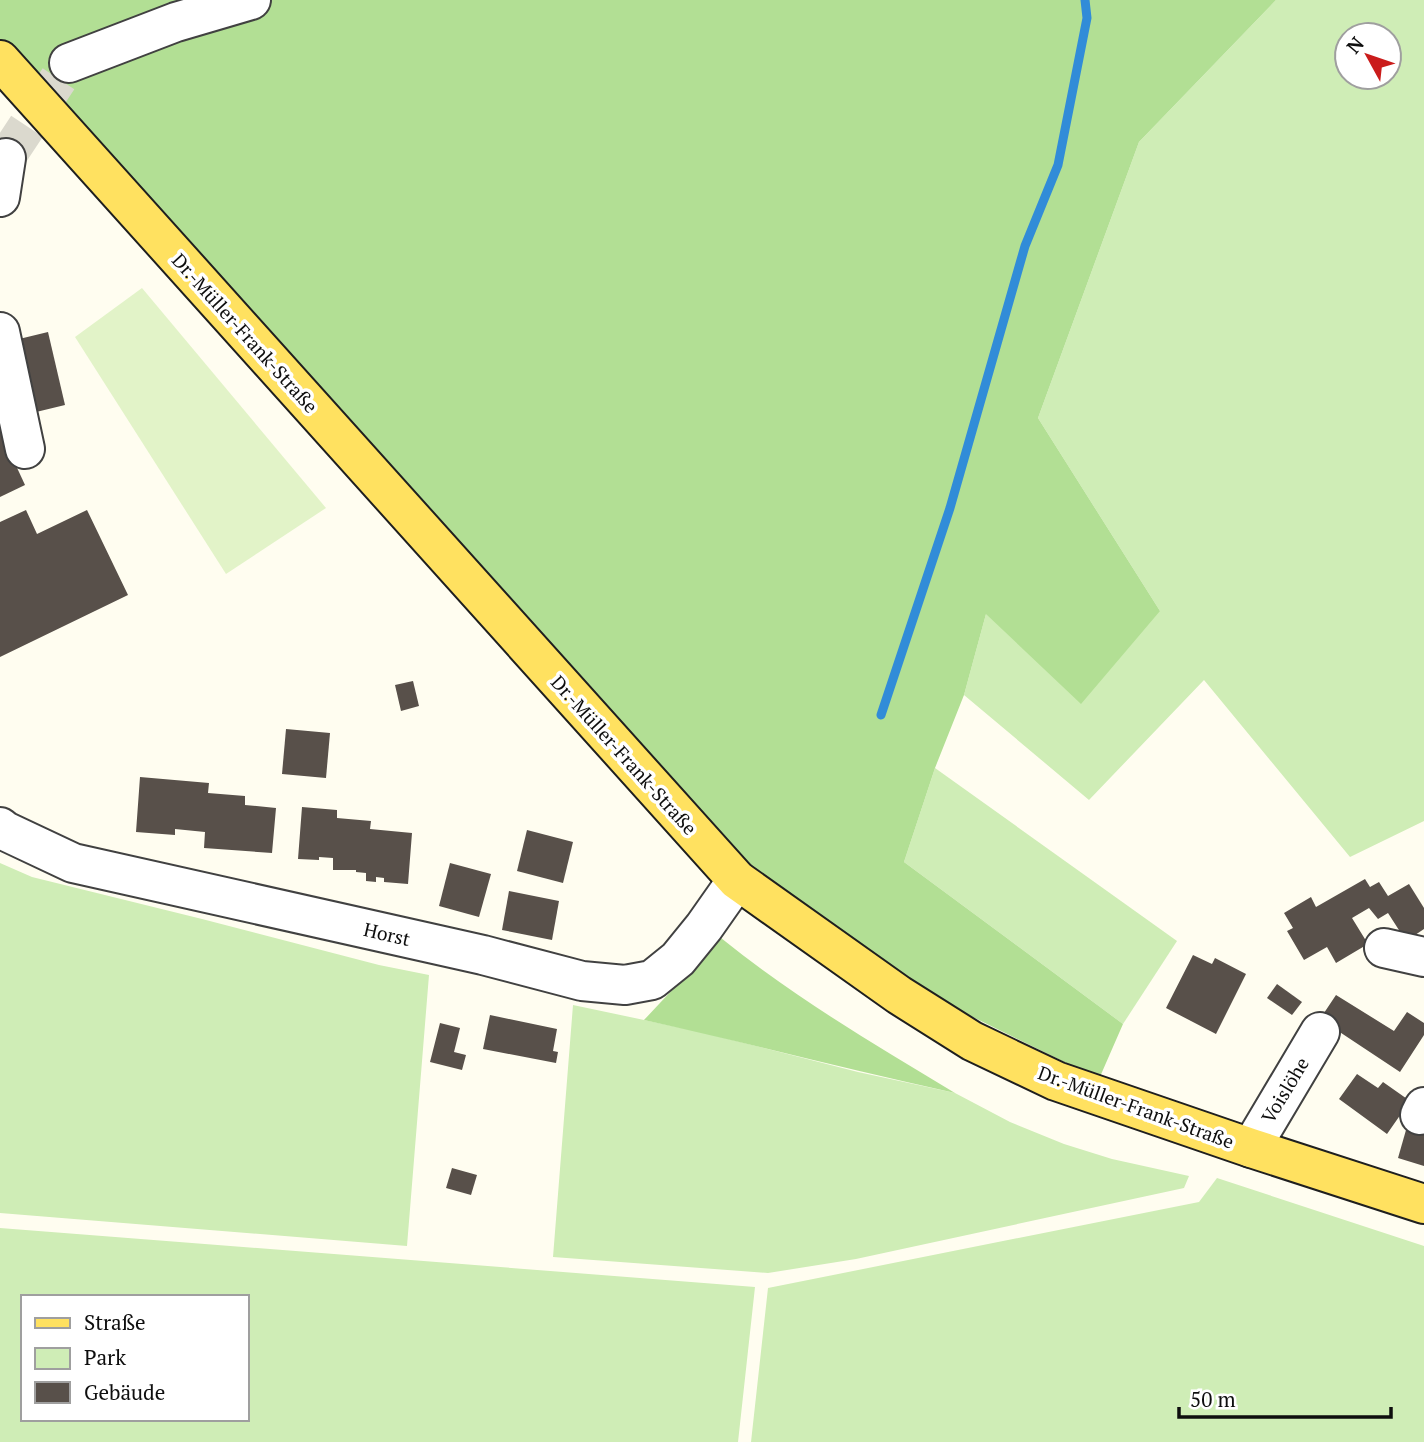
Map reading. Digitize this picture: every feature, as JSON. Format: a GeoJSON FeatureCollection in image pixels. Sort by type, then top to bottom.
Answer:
{"type":"FeatureCollection","features":[{"type":"Feature","properties":{"kind":"main road","name":"Dr.-Müller-Frank-Straße"},"geometry":{"type":"LineString","coordinates":[[0,60],[737,880],[899,995],[972,1041],[1056,1081],[1424,1204]]}},
{"type":"Feature","properties":{"kind":"street"},"geometry":{"type":"LineString","coordinates":[[69,63],[176,22],[251,0]]}},
{"type":"Feature","properties":{"kind":"street"},"geometry":{"type":"LineString","coordinates":[[0,197],[6,158]]}},
{"type":"Feature","properties":{"kind":"street"},"geometry":{"type":"LineString","coordinates":[[0,332],[25,449]]}},
{"type":"Feature","properties":{"kind":"street","name":"Horst"},"geometry":{"type":"LineString","coordinates":[[0,827],[73,863],[483,955],[582,981],[625,985],[652,981],[678,959],[737,880]]}},
{"type":"Feature","properties":{"kind":"street"},"geometry":{"type":"LineString","coordinates":[[1384,948],[1424,957]]}},
{"type":"Feature","properties":{"kind":"street","name":"Voislöhe"},"geometry":{"type":"LineString","coordinates":[[1251,1148],[1320,1031]]}},
{"type":"Feature","properties":{"kind":"green space"},"geometry":{"type":"Polygon","coordinates":[[[0,0],[1276,0],[1139,142],[1038,418],[1160,611],[1081,704],[986,614],[964,695],[935,768],[904,862],[1123,1024],[1099,1079],[922,992],[744,865],[0,47],[0,0]]]}},
{"type":"Feature","properties":{"kind":"green space"},"geometry":{"type":"Polygon","coordinates":[[[1276,0],[1424,0],[1424,821],[1350,857],[1204,680],[1089,800],[964,695],[986,614],[1160,611],[1038,418],[1139,142],[1276,0]]]}},
{"type":"Feature","properties":{"kind":"green space"},"geometry":{"type":"Polygon","coordinates":[[[142,288],[326,508],[226,574],[75,337],[142,288]]]}},
{"type":"Feature","properties":{"kind":"green space"},"geometry":{"type":"Polygon","coordinates":[[[935,768],[1177,941],[1123,1024],[904,862],[935,768]]]}},
{"type":"Feature","properties":{"kind":"green space"},"geometry":{"type":"Polygon","coordinates":[[[0,863],[32,877],[379,965],[429,975],[407,1246],[0,1213],[0,863]]]}},
{"type":"Feature","properties":{"kind":"green space"},"geometry":{"type":"Polygon","coordinates":[[[721,938],[806,1000],[955,1093],[644,1020],[721,938]]]}},
{"type":"Feature","properties":{"kind":"green space"},"geometry":{"type":"Polygon","coordinates":[[[573,1005],[701,1032],[858,1072],[955,1093],[1010,1122],[1064,1144],[1112,1159],[1189,1176],[1184,1188],[856,1259],[768,1273],[553,1257],[573,1005]]]}},
{"type":"Feature","properties":{"kind":"green space"},"geometry":{"type":"Polygon","coordinates":[[[1217,1178],[1424,1246],[1424,1442],[751,1442],[768,1288],[1199,1202],[1217,1178]]]}},
{"type":"Feature","properties":{"kind":"green space"},"geometry":{"type":"Polygon","coordinates":[[[0,1228],[755,1287],[738,1442],[0,1442],[0,1228]]]}},
{"type":"Feature","properties":{"kind":"building"},"geometry":{"type":"Polygon","coordinates":[[[48,332],[65,405],[32,413],[15,340],[48,332]]]}},
{"type":"Feature","properties":{"kind":"building"},"geometry":{"type":"Polygon","coordinates":[[[0,431],[25,485],[0,497],[0,431]]]}},
{"type":"Feature","properties":{"kind":"building"},"geometry":{"type":"Polygon","coordinates":[[[26,510],[37,534],[87,510],[128,595],[0,657],[0,522],[26,510]]]}},
{"type":"Feature","properties":{"kind":"building"},"geometry":{"type":"Polygon","coordinates":[[[413,681],[419,706],[401,711],[395,685],[413,681]]]}},
{"type":"Feature","properties":{"kind":"building"},"geometry":{"type":"Polygon","coordinates":[[[286,729],[330,733],[326,778],[282,774],[286,729]]]}},
{"type":"Feature","properties":{"kind":"building"},"geometry":{"type":"Polygon","coordinates":[[[140,777],[209,783],[208,793],[245,796],[245,805],[276,808],[272,853],[204,848],[205,832],[175,829],[175,835],[136,832],[140,777]]]}},
{"type":"Feature","properties":{"kind":"building"},"geometry":{"type":"Polygon","coordinates":[[[302,807],[337,810],[337,818],[371,821],[370,829],[412,833],[408,884],[384,882],[384,878],[376,877],[376,882],[366,881],[366,873],[333,870],[333,858],[298,859],[302,807]]]}},
{"type":"Feature","properties":{"kind":"building"},"geometry":{"type":"Polygon","coordinates":[[[527,830],[573,842],[563,883],[517,871],[527,830]]]}},
{"type":"Feature","properties":{"kind":"building"},"geometry":{"type":"Polygon","coordinates":[[[450,863],[491,874],[479,917],[439,906],[450,863]]]}},
{"type":"Feature","properties":{"kind":"building"},"geometry":{"type":"Polygon","coordinates":[[[1365,879],[1370,887],[1379,882],[1388,896],[1409,884],[1424,908],[1424,929],[1406,941],[1388,913],[1378,919],[1369,908],[1352,918],[1368,944],[1336,963],[1327,947],[1304,960],[1287,931],[1293,928],[1284,913],[1311,897],[1316,907],[1365,879]]]}},
{"type":"Feature","properties":{"kind":"building"},"geometry":{"type":"Polygon","coordinates":[[[509,891],[559,901],[552,940],[502,930],[509,891]]]}},
{"type":"Feature","properties":{"kind":"building"},"geometry":{"type":"Polygon","coordinates":[[[1193,955],[1212,964],[1215,958],[1246,974],[1216,1034],[1166,1008],[1193,955]]]}},
{"type":"Feature","properties":{"kind":"building"},"geometry":{"type":"Polygon","coordinates":[[[1277,984],[1302,1002],[1292,1015],[1267,998],[1277,984]]]}},
{"type":"Feature","properties":{"kind":"building"},"geometry":{"type":"Polygon","coordinates":[[[1336,995],[1394,1031],[1407,1012],[1424,1023],[1424,1035],[1400,1072],[1320,1019],[1336,995]]]}},
{"type":"Feature","properties":{"kind":"building"},"geometry":{"type":"Polygon","coordinates":[[[490,1015],[557,1029],[553,1051],[558,1052],[556,1063],[483,1049],[490,1015]]]}},
{"type":"Feature","properties":{"kind":"building"},"geometry":{"type":"Polygon","coordinates":[[[440,1023],[460,1028],[454,1052],[466,1055],[462,1070],[430,1062],[440,1023]]]}},
{"type":"Feature","properties":{"kind":"building"},"geometry":{"type":"Polygon","coordinates":[[[1357,1074],[1378,1088],[1383,1082],[1410,1101],[1387,1134],[1339,1099],[1357,1074]]]}},
{"type":"Feature","properties":{"kind":"building"},"geometry":{"type":"Polygon","coordinates":[[[1406,1130],[1424,1135],[1424,1166],[1398,1158],[1406,1130]]]}},
{"type":"Feature","properties":{"kind":"building"},"geometry":{"type":"Polygon","coordinates":[[[452,1168],[477,1175],[471,1195],[446,1188],[452,1168]]]}},
{"type":"Feature","properties":{"kind":"waterway"},"geometry":{"type":"LineString","coordinates":[[881,715],[950,508],[1025,246],[1058,165],[1087,18],[1085,0]]}},
{"type":"Feature","properties":{"kind":"tunnel"},"geometry":{"type":"LineString","coordinates":[[6,158],[69,63]]}}]}
